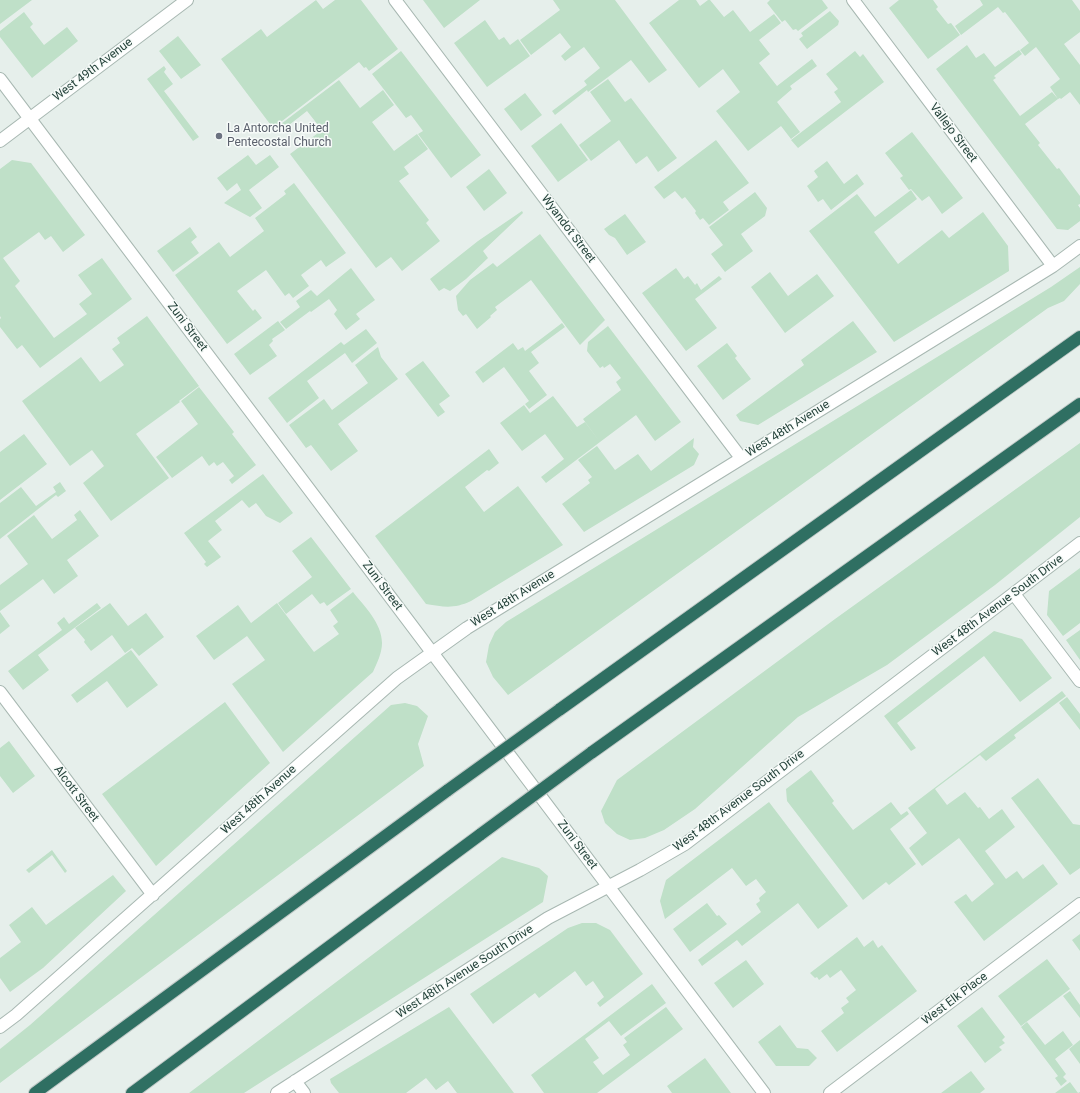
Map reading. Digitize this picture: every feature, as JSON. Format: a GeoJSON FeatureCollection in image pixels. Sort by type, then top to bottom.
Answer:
{"type":"FeatureCollection","features":[{"type":"Feature","properties":{"kind":"highway"},"geometry":{"type":"LineString","coordinates":[[35,1093],[448,790],[1080,337]]}},
{"type":"Feature","properties":{"kind":"highway"},"geometry":{"type":"LineString","coordinates":[[132,1093],[591,753],[1080,404]]}},
{"type":"Feature","properties":{"kind":"street","name":"West 49th Avenue"},"geometry":{"type":"LineString","coordinates":[[0,141],[187,0]]}},
{"type":"Feature","properties":{"kind":"street","name":"Wyandot Street"},"geometry":{"type":"LineString","coordinates":[[396,0],[741,458]]}},
{"type":"Feature","properties":{"kind":"street","name":"Vallejo Street"},"geometry":{"type":"LineString","coordinates":[[853,0],[1053,266]]}},
{"type":"Feature","properties":{"kind":"street","name":"Zuni Street"},"geometry":{"type":"LineString","coordinates":[[0,79],[764,1093]]}},
{"type":"Feature","properties":{"kind":"street","name":"West 48th Avenue"},"geometry":{"type":"LineString","coordinates":[[0,1027],[16,1015],[153,895],[397,678],[432,652],[467,628],[1053,266],[1080,246]]}},
{"type":"Feature","properties":{"kind":"street","name":"West 48th Avenue South Drive"},"geometry":{"type":"LineString","coordinates":[[277,1093],[548,918],[685,844],[1080,543]]}},
{"type":"Feature","properties":{"kind":"street"},"geometry":{"type":"LineString","coordinates":[[1014,594],[1080,682]]}},
{"type":"Feature","properties":{"kind":"street","name":"Alcott Street"},"geometry":{"type":"LineString","coordinates":[[0,692],[153,895]]}},
{"type":"Feature","properties":{"kind":"street","name":"West Elk Place"},"geometry":{"type":"LineString","coordinates":[[830,1093],[1080,904]]}},
{"type":"Feature","properties":{"kind":"street"},"geometry":{"type":"LineString","coordinates":[[295,1081],[304,1093]]}},
{"type":"Feature","properties":{"kind":"green space"},"geometry":{"type":"Polygon","coordinates":[[[0,0],[32,0],[0,24],[0,0]]]}},
{"type":"Feature","properties":{"kind":"green space"},"geometry":{"type":"Polygon","coordinates":[[[316,0],[323,9],[335,0],[361,0],[398,49],[369,71],[359,62],[273,128],[221,59],[261,29],[267,37],[316,0]]]}},
{"type":"Feature","properties":{"kind":"green space"},"geometry":{"type":"Polygon","coordinates":[[[423,0],[480,0],[444,28],[423,0]]]}},
{"type":"Feature","properties":{"kind":"green space"},"geometry":{"type":"Polygon","coordinates":[[[553,0],[615,0],[667,70],[649,83],[631,60],[588,92],[587,90],[555,115],[552,111],[587,85],[584,81],[600,68],[584,47],[565,61],[561,56],[571,47],[560,33],[531,55],[520,40],[560,10],[553,0]]]}},
{"type":"Feature","properties":{"kind":"green space"},"geometry":{"type":"Polygon","coordinates":[[[679,0],[696,0],[700,6],[710,0],[724,17],[733,10],[750,32],[774,14],[781,23],[759,40],[770,54],[759,63],[777,86],[812,59],[817,66],[790,86],[792,89],[777,102],[800,132],[791,139],[781,126],[748,151],[716,111],[740,92],[723,69],[699,88],[649,23],[679,0]]]}},
{"type":"Feature","properties":{"kind":"green space"},"geometry":{"type":"Polygon","coordinates":[[[770,0],[822,0],[828,8],[798,31],[796,29],[793,30],[785,20],[782,22],[767,3],[770,0]]]}},
{"type":"Feature","properties":{"kind":"green space"},"geometry":{"type":"Polygon","coordinates":[[[899,0],[933,0],[938,7],[936,9],[948,24],[951,23],[960,35],[928,59],[889,8],[899,0]]]}},
{"type":"Feature","properties":{"kind":"green space"},"geometry":{"type":"Polygon","coordinates":[[[980,0],[1072,0],[1080,11],[1080,32],[1064,44],[1080,65],[1080,105],[1070,92],[1061,99],[1058,99],[1050,87],[1060,79],[1036,47],[1025,56],[1020,50],[1029,43],[1005,12],[1003,13],[998,7],[961,35],[955,26],[983,5],[980,0]]]}},
{"type":"Feature","properties":{"kind":"green space"},"geometry":{"type":"Polygon","coordinates":[[[830,11],[839,21],[838,25],[807,49],[799,39],[803,36],[801,33],[830,11]]]}},
{"type":"Feature","properties":{"kind":"green space"},"geometry":{"type":"Polygon","coordinates":[[[24,12],[33,24],[30,27],[44,45],[67,27],[78,41],[32,78],[0,37],[0,31],[24,12]]]}},
{"type":"Feature","properties":{"kind":"green space"},"geometry":{"type":"Polygon","coordinates":[[[485,20],[499,40],[504,37],[510,45],[518,39],[530,56],[487,87],[454,43],[485,20]]]}},
{"type":"Feature","properties":{"kind":"green space"},"geometry":{"type":"Polygon","coordinates":[[[178,36],[201,65],[181,79],[159,51],[178,36]]]}},
{"type":"Feature","properties":{"kind":"green space"},"geometry":{"type":"Polygon","coordinates":[[[967,45],[976,58],[984,53],[995,67],[1019,50],[1022,54],[994,76],[996,78],[993,80],[1020,116],[1052,92],[1058,99],[1025,124],[1040,143],[1038,145],[1057,169],[1059,168],[1080,196],[1080,204],[1078,205],[1080,208],[1080,221],[1068,230],[1057,229],[936,69],[967,45]]]}},
{"type":"Feature","properties":{"kind":"green space"},"geometry":{"type":"Polygon","coordinates":[[[401,51],[481,155],[451,178],[418,134],[423,131],[411,115],[406,118],[372,74],[401,51]]]}},
{"type":"Feature","properties":{"kind":"green space"},"geometry":{"type":"Polygon","coordinates":[[[855,51],[860,57],[863,54],[884,82],[798,148],[791,140],[841,102],[834,92],[838,89],[826,74],[855,51]]]}},
{"type":"Feature","properties":{"kind":"green space"},"geometry":{"type":"Polygon","coordinates":[[[164,66],[166,69],[164,72],[173,84],[164,91],[199,137],[193,141],[147,79],[164,66]]]}},
{"type":"Feature","properties":{"kind":"green space"},"geometry":{"type":"Polygon","coordinates":[[[608,79],[625,102],[631,98],[677,158],[658,172],[647,156],[636,164],[619,140],[591,161],[579,145],[611,121],[590,92],[608,79]]]}},
{"type":"Feature","properties":{"kind":"green space"},"geometry":{"type":"Polygon","coordinates":[[[339,80],[360,108],[383,90],[394,105],[372,122],[394,151],[417,134],[428,149],[404,167],[409,174],[399,181],[429,220],[426,223],[440,241],[402,271],[391,257],[376,268],[290,154],[322,130],[307,111],[280,132],[277,127],[339,80]]]}},
{"type":"Feature","properties":{"kind":"green space"},"geometry":{"type":"Polygon","coordinates":[[[525,93],[542,115],[521,131],[504,109],[525,93]]]}},
{"type":"Feature","properties":{"kind":"green space"},"geometry":{"type":"Polygon","coordinates":[[[561,123],[588,160],[558,182],[531,146],[561,123]]]}},
{"type":"Feature","properties":{"kind":"green space"},"geometry":{"type":"Polygon","coordinates":[[[912,132],[963,198],[942,214],[929,196],[922,201],[911,189],[909,190],[900,178],[903,176],[885,153],[912,132]]]}},
{"type":"Feature","properties":{"kind":"green space"},"geometry":{"type":"Polygon","coordinates":[[[716,140],[749,183],[723,202],[729,210],[709,225],[703,218],[700,220],[695,213],[696,211],[685,197],[682,199],[675,191],[664,199],[654,187],[716,140]]]}},
{"type":"Feature","properties":{"kind":"green space"},"geometry":{"type":"Polygon","coordinates":[[[248,155],[256,165],[270,155],[279,167],[249,190],[262,208],[250,217],[224,203],[241,190],[237,183],[227,191],[217,178],[248,155]]]}},
{"type":"Feature","properties":{"kind":"green space"},"geometry":{"type":"Polygon","coordinates":[[[12,160],[31,163],[85,235],[63,252],[51,236],[45,240],[39,232],[3,258],[20,281],[15,286],[54,338],[87,314],[79,304],[92,294],[78,275],[102,258],[132,299],[40,368],[22,345],[17,349],[0,327],[0,169],[12,160]]]}},
{"type":"Feature","properties":{"kind":"green space"},"geometry":{"type":"Polygon","coordinates":[[[827,161],[844,184],[857,174],[864,184],[831,210],[823,199],[818,202],[807,186],[818,177],[814,171],[827,161]]]}},
{"type":"Feature","properties":{"kind":"green space"},"geometry":{"type":"Polygon","coordinates":[[[489,169],[507,193],[484,211],[466,187],[489,169]]]}},
{"type":"Feature","properties":{"kind":"green space"},"geometry":{"type":"Polygon","coordinates":[[[294,183],[346,253],[326,267],[321,260],[301,275],[309,286],[293,298],[289,293],[285,296],[266,270],[237,291],[253,311],[255,309],[262,318],[227,344],[175,275],[219,242],[230,257],[264,231],[255,218],[286,194],[284,191],[294,183]]]}},
{"type":"Feature","properties":{"kind":"green space"},"geometry":{"type":"Polygon","coordinates":[[[911,190],[917,199],[874,232],[898,264],[942,230],[949,238],[983,212],[1008,246],[1009,271],[894,342],[809,231],[857,194],[875,217],[911,190]]]}},
{"type":"Feature","properties":{"kind":"green space"},"geometry":{"type":"Polygon","coordinates":[[[755,192],[767,208],[765,216],[741,234],[753,251],[725,272],[711,254],[723,245],[709,227],[755,192]]]}},
{"type":"Feature","properties":{"kind":"green space"},"geometry":{"type":"Polygon","coordinates":[[[522,211],[523,213],[483,251],[488,258],[466,279],[450,291],[444,288],[439,291],[430,279],[478,241],[522,211]]]}},
{"type":"Feature","properties":{"kind":"green space"},"geometry":{"type":"Polygon","coordinates":[[[625,214],[646,242],[627,255],[615,238],[609,235],[604,229],[625,214]]]}},
{"type":"Feature","properties":{"kind":"green space"},"geometry":{"type":"Polygon","coordinates":[[[190,227],[197,237],[191,242],[199,253],[173,272],[157,251],[190,227]]]}},
{"type":"Feature","properties":{"kind":"green space"},"geometry":{"type":"Polygon","coordinates":[[[540,234],[605,320],[580,345],[531,280],[495,307],[497,310],[477,329],[466,314],[463,316],[458,310],[456,296],[470,280],[493,263],[497,267],[540,234]]]}},
{"type":"Feature","properties":{"kind":"green space"},"geometry":{"type":"Polygon","coordinates":[[[1080,267],[1080,284],[1064,301],[1048,308],[508,695],[493,677],[486,662],[489,645],[495,632],[506,622],[1051,287],[1080,267]]]}},
{"type":"Feature","properties":{"kind":"green space"},"geometry":{"type":"Polygon","coordinates":[[[351,268],[375,300],[356,314],[360,319],[346,330],[334,314],[337,310],[329,299],[286,329],[280,322],[300,307],[296,301],[311,290],[317,296],[351,268]]]}},
{"type":"Feature","properties":{"kind":"green space"},"geometry":{"type":"Polygon","coordinates":[[[676,268],[684,279],[688,276],[695,285],[697,283],[701,290],[719,276],[722,279],[695,299],[717,328],[686,351],[642,293],[676,268]]]}},
{"type":"Feature","properties":{"kind":"green space"},"geometry":{"type":"Polygon","coordinates":[[[770,272],[788,296],[817,274],[834,296],[785,333],[751,287],[770,272]]]}},
{"type":"Feature","properties":{"kind":"green space"},"geometry":{"type":"Polygon","coordinates":[[[147,316],[199,386],[179,401],[180,402],[136,434],[169,478],[111,521],[83,483],[104,466],[92,450],[70,466],[22,401],[81,357],[100,382],[124,365],[112,349],[120,343],[117,338],[147,316]]]}},
{"type":"Feature","properties":{"kind":"green space"},"geometry":{"type":"Polygon","coordinates":[[[278,321],[285,330],[272,339],[273,341],[269,345],[277,356],[250,375],[234,354],[278,321]]]}},
{"type":"Feature","properties":{"kind":"green space"},"geometry":{"type":"Polygon","coordinates":[[[853,321],[877,352],[758,425],[740,421],[736,415],[804,365],[801,360],[853,321]]]}},
{"type":"Feature","properties":{"kind":"green space"},"geometry":{"type":"Polygon","coordinates":[[[562,323],[565,327],[531,352],[539,363],[529,371],[547,395],[529,409],[525,404],[529,401],[504,367],[483,383],[475,372],[513,343],[518,350],[523,347],[525,351],[562,323]]]}},
{"type":"Feature","properties":{"kind":"green space"},"geometry":{"type":"Polygon","coordinates":[[[608,326],[681,422],[655,441],[636,415],[600,442],[583,419],[621,390],[616,382],[621,378],[610,364],[604,368],[603,366],[600,368],[587,351],[588,342],[608,326]]]}},
{"type":"Feature","properties":{"kind":"green space"},"geometry":{"type":"Polygon","coordinates":[[[366,329],[377,343],[352,363],[345,353],[307,381],[319,398],[287,423],[268,398],[341,342],[344,345],[366,329]]]}},
{"type":"Feature","properties":{"kind":"green space"},"geometry":{"type":"Polygon","coordinates":[[[727,343],[737,356],[735,358],[751,379],[723,400],[697,366],[727,343]]]}},
{"type":"Feature","properties":{"kind":"green space"},"geometry":{"type":"Polygon","coordinates":[[[378,347],[381,357],[398,379],[338,424],[358,451],[331,471],[311,445],[306,448],[289,425],[324,399],[332,410],[368,383],[355,365],[378,347]]]}},
{"type":"Feature","properties":{"kind":"green space"},"geometry":{"type":"Polygon","coordinates":[[[423,361],[450,396],[439,404],[445,412],[438,417],[405,374],[423,361]]]}},
{"type":"Feature","properties":{"kind":"green space"},"geometry":{"type":"Polygon","coordinates":[[[199,387],[234,432],[232,434],[256,465],[232,484],[229,480],[234,476],[223,462],[217,466],[214,462],[209,466],[202,456],[172,478],[156,457],[198,424],[181,401],[199,387]]]}},
{"type":"Feature","properties":{"kind":"green space"},"geometry":{"type":"Polygon","coordinates":[[[553,396],[577,427],[585,422],[600,442],[546,483],[541,477],[564,459],[545,434],[522,451],[500,423],[524,405],[530,413],[553,396]]]}},
{"type":"Feature","properties":{"kind":"green space"},"geometry":{"type":"Polygon","coordinates":[[[24,434],[47,464],[0,500],[0,452],[24,434]]]}},
{"type":"Feature","properties":{"kind":"green space"},"geometry":{"type":"Polygon","coordinates":[[[694,438],[693,447],[699,454],[694,465],[584,532],[562,504],[590,483],[588,480],[592,477],[578,460],[597,446],[615,470],[638,454],[651,471],[694,438]]]}},
{"type":"Feature","properties":{"kind":"green space"},"geometry":{"type":"Polygon","coordinates":[[[1080,443],[1080,517],[995,585],[887,665],[798,717],[695,809],[664,830],[645,838],[630,840],[617,834],[605,823],[601,811],[617,780],[835,619],[1080,443]]]}},
{"type":"Feature","properties":{"kind":"green space"},"geometry":{"type":"Polygon","coordinates":[[[489,449],[499,463],[489,471],[487,470],[465,487],[484,512],[518,486],[563,545],[465,604],[449,607],[426,604],[375,536],[489,449]]]}},
{"type":"Feature","properties":{"kind":"green space"},"geometry":{"type":"Polygon","coordinates":[[[263,474],[293,513],[280,523],[266,516],[256,503],[249,508],[242,500],[215,521],[222,530],[208,541],[221,557],[207,567],[204,564],[206,562],[184,533],[263,474]]]}},
{"type":"Feature","properties":{"kind":"green space"},"geometry":{"type":"Polygon","coordinates":[[[60,482],[66,491],[58,497],[56,495],[0,539],[0,503],[21,487],[36,506],[56,492],[53,487],[60,482]]]}},
{"type":"Feature","properties":{"kind":"green space"},"geometry":{"type":"Polygon","coordinates":[[[80,510],[99,536],[67,560],[78,576],[54,594],[43,579],[0,611],[0,585],[28,564],[7,536],[34,515],[52,539],[77,520],[74,515],[80,510]]]}},
{"type":"Feature","properties":{"kind":"green space"},"geometry":{"type":"Polygon","coordinates":[[[311,537],[351,589],[327,606],[324,602],[320,604],[312,594],[286,614],[278,603],[312,577],[292,551],[311,537]]]}},
{"type":"Feature","properties":{"kind":"green space"},"geometry":{"type":"Polygon","coordinates":[[[1080,568],[1080,623],[1063,636],[1047,615],[1049,591],[1080,568]]]}},
{"type":"Feature","properties":{"kind":"green space"},"geometry":{"type":"Polygon","coordinates":[[[353,592],[372,615],[381,636],[382,647],[373,672],[283,752],[232,684],[265,660],[247,636],[214,660],[196,636],[238,605],[251,623],[277,603],[314,652],[339,634],[333,626],[338,622],[330,610],[353,592]]]}},
{"type":"Feature","properties":{"kind":"green space"},"geometry":{"type":"Polygon","coordinates":[[[97,603],[101,608],[38,655],[49,670],[23,690],[8,671],[62,630],[57,623],[64,617],[69,624],[97,603]]]}},
{"type":"Feature","properties":{"kind":"green space"},"geometry":{"type":"Polygon","coordinates":[[[110,603],[128,626],[146,613],[164,637],[139,656],[132,648],[125,653],[112,635],[91,651],[84,642],[85,640],[75,628],[110,603]]]}},
{"type":"Feature","properties":{"kind":"green space"},"geometry":{"type":"Polygon","coordinates":[[[0,612],[10,626],[0,634],[0,612]]]}},
{"type":"Feature","properties":{"kind":"green space"},"geometry":{"type":"Polygon","coordinates":[[[1080,630],[1080,660],[1066,640],[1080,630]]]}},
{"type":"Feature","properties":{"kind":"green space"},"geometry":{"type":"Polygon","coordinates":[[[994,631],[1022,639],[1052,678],[1020,702],[984,656],[897,723],[916,748],[911,751],[884,716],[994,631]]]}},
{"type":"Feature","properties":{"kind":"green space"},"geometry":{"type":"Polygon","coordinates":[[[131,650],[158,685],[127,708],[107,681],[77,703],[71,695],[131,650]]]}},
{"type":"Feature","properties":{"kind":"green space"},"geometry":{"type":"Polygon","coordinates":[[[1062,691],[1066,696],[1014,735],[1016,738],[986,761],[980,755],[935,789],[947,805],[965,792],[978,808],[980,807],[989,819],[1002,809],[1015,827],[985,851],[1006,879],[1017,871],[1023,879],[1043,864],[1058,884],[984,941],[954,902],[966,894],[972,902],[994,884],[959,838],[922,866],[909,848],[927,833],[908,808],[1062,691]]]}},
{"type":"Feature","properties":{"kind":"green space"},"geometry":{"type":"Polygon","coordinates":[[[1067,697],[1080,714],[1080,730],[1059,703],[1067,697]]]}},
{"type":"Feature","properties":{"kind":"green space"},"geometry":{"type":"Polygon","coordinates":[[[225,702],[270,763],[156,866],[102,794],[225,702]]]}},
{"type":"Feature","properties":{"kind":"green space"},"geometry":{"type":"Polygon","coordinates":[[[405,703],[417,706],[428,716],[418,744],[424,766],[0,1083],[0,1049],[30,1025],[391,705],[405,703]]]}},
{"type":"Feature","properties":{"kind":"green space"},"geometry":{"type":"Polygon","coordinates":[[[9,741],[35,776],[13,793],[0,776],[0,748],[9,741]]]}},
{"type":"Feature","properties":{"kind":"green space"},"geometry":{"type":"Polygon","coordinates":[[[811,770],[834,801],[832,803],[853,830],[891,802],[901,815],[907,811],[909,814],[890,829],[916,864],[889,885],[886,882],[863,900],[787,801],[786,789],[811,770]]]}},
{"type":"Feature","properties":{"kind":"green space"},"geometry":{"type":"Polygon","coordinates":[[[1038,778],[1073,824],[1080,825],[1080,868],[1070,875],[1011,798],[1038,778]]]}},
{"type":"Feature","properties":{"kind":"green space"},"geometry":{"type":"Polygon","coordinates":[[[769,802],[848,906],[818,929],[798,903],[742,946],[737,940],[702,966],[698,960],[761,912],[756,904],[760,901],[759,898],[766,892],[756,879],[746,886],[732,868],[665,919],[660,901],[666,880],[769,802]]]}},
{"type":"Feature","properties":{"kind":"green space"},"geometry":{"type":"Polygon","coordinates":[[[52,850],[67,871],[65,873],[52,855],[29,873],[26,870],[52,850]]]}},
{"type":"Feature","properties":{"kind":"green space"},"geometry":{"type":"Polygon","coordinates":[[[502,857],[539,868],[548,876],[543,902],[244,1093],[189,1093],[502,857]]]}},
{"type":"Feature","properties":{"kind":"green space"},"geometry":{"type":"Polygon","coordinates":[[[113,875],[126,891],[43,968],[10,992],[0,978],[0,958],[21,942],[9,925],[32,907],[46,925],[113,875]]]}},
{"type":"Feature","properties":{"kind":"green space"},"geometry":{"type":"Polygon","coordinates":[[[707,903],[717,916],[719,915],[727,924],[690,952],[673,929],[707,903]]]}},
{"type":"Feature","properties":{"kind":"green space"},"geometry":{"type":"Polygon","coordinates":[[[582,923],[596,923],[610,930],[643,974],[600,1007],[597,1003],[604,997],[593,981],[586,986],[575,971],[539,998],[535,993],[493,1024],[470,994],[568,928],[582,923]]]}},
{"type":"Feature","properties":{"kind":"green space"},"geometry":{"type":"Polygon","coordinates":[[[1080,934],[1080,951],[1072,940],[1080,934]]]}},
{"type":"Feature","properties":{"kind":"green space"},"geometry":{"type":"Polygon","coordinates":[[[857,937],[864,947],[873,940],[878,948],[882,945],[917,991],[837,1052],[821,1031],[844,1013],[841,1008],[849,1002],[846,998],[856,990],[841,970],[830,978],[827,974],[819,980],[810,973],[857,937]]]}},
{"type":"Feature","properties":{"kind":"green space"},"geometry":{"type":"Polygon","coordinates":[[[1047,959],[1070,989],[1021,1026],[998,996],[1047,959]]]}},
{"type":"Feature","properties":{"kind":"green space"},"geometry":{"type":"Polygon","coordinates":[[[746,960],[764,984],[733,1008],[714,983],[746,960]]]}},
{"type":"Feature","properties":{"kind":"green space"},"geometry":{"type":"Polygon","coordinates":[[[652,984],[666,1003],[621,1036],[609,1021],[585,1039],[599,1058],[593,1062],[603,1075],[630,1055],[623,1045],[627,1042],[624,1038],[666,1007],[683,1029],[597,1093],[544,1093],[531,1075],[652,984]]]}},
{"type":"Feature","properties":{"kind":"green space"},"geometry":{"type":"Polygon","coordinates":[[[1070,991],[1080,1005],[1080,1018],[1063,996],[1070,991]]]}},
{"type":"Feature","properties":{"kind":"green space"},"geometry":{"type":"Polygon","coordinates":[[[449,1007],[514,1093],[457,1093],[448,1081],[436,1090],[426,1078],[406,1093],[339,1093],[331,1083],[330,1079],[449,1007]]]}},
{"type":"Feature","properties":{"kind":"green space"},"geometry":{"type":"Polygon","coordinates":[[[982,1007],[1005,1037],[1002,1040],[1005,1043],[999,1047],[1002,1050],[985,1063],[957,1026],[982,1007]]]}},
{"type":"Feature","properties":{"kind":"green space"},"geometry":{"type":"Polygon","coordinates":[[[1027,1022],[1045,1045],[1063,1031],[1073,1045],[1055,1059],[1066,1074],[1063,1077],[1067,1081],[1061,1086],[1055,1078],[1058,1076],[1021,1027],[1027,1022]]]}},
{"type":"Feature","properties":{"kind":"green space"},"geometry":{"type":"Polygon","coordinates":[[[780,1025],[797,1048],[808,1049],[817,1058],[809,1066],[776,1066],[758,1042],[780,1025]]]}},
{"type":"Feature","properties":{"kind":"green space"},"geometry":{"type":"Polygon","coordinates":[[[1080,1040],[1080,1064],[1069,1049],[1080,1040]]]}},
{"type":"Feature","properties":{"kind":"green space"},"geometry":{"type":"Polygon","coordinates":[[[705,1058],[731,1093],[672,1093],[667,1086],[705,1058]]]}},
{"type":"Feature","properties":{"kind":"green space"},"geometry":{"type":"Polygon","coordinates":[[[971,1071],[985,1089],[980,1093],[941,1093],[971,1071]]]}},
{"type":"Feature","properties":{"kind":"green space"},"geometry":{"type":"Polygon","coordinates":[[[1070,1082],[1078,1093],[1055,1093],[1070,1082]]]}},
{"type":"Feature","properties":{"kind":"place","name":"La Antorcha United Pentecostal Church"},"geometry":{"type":"Point","coordinates":[219,136]}}]}
